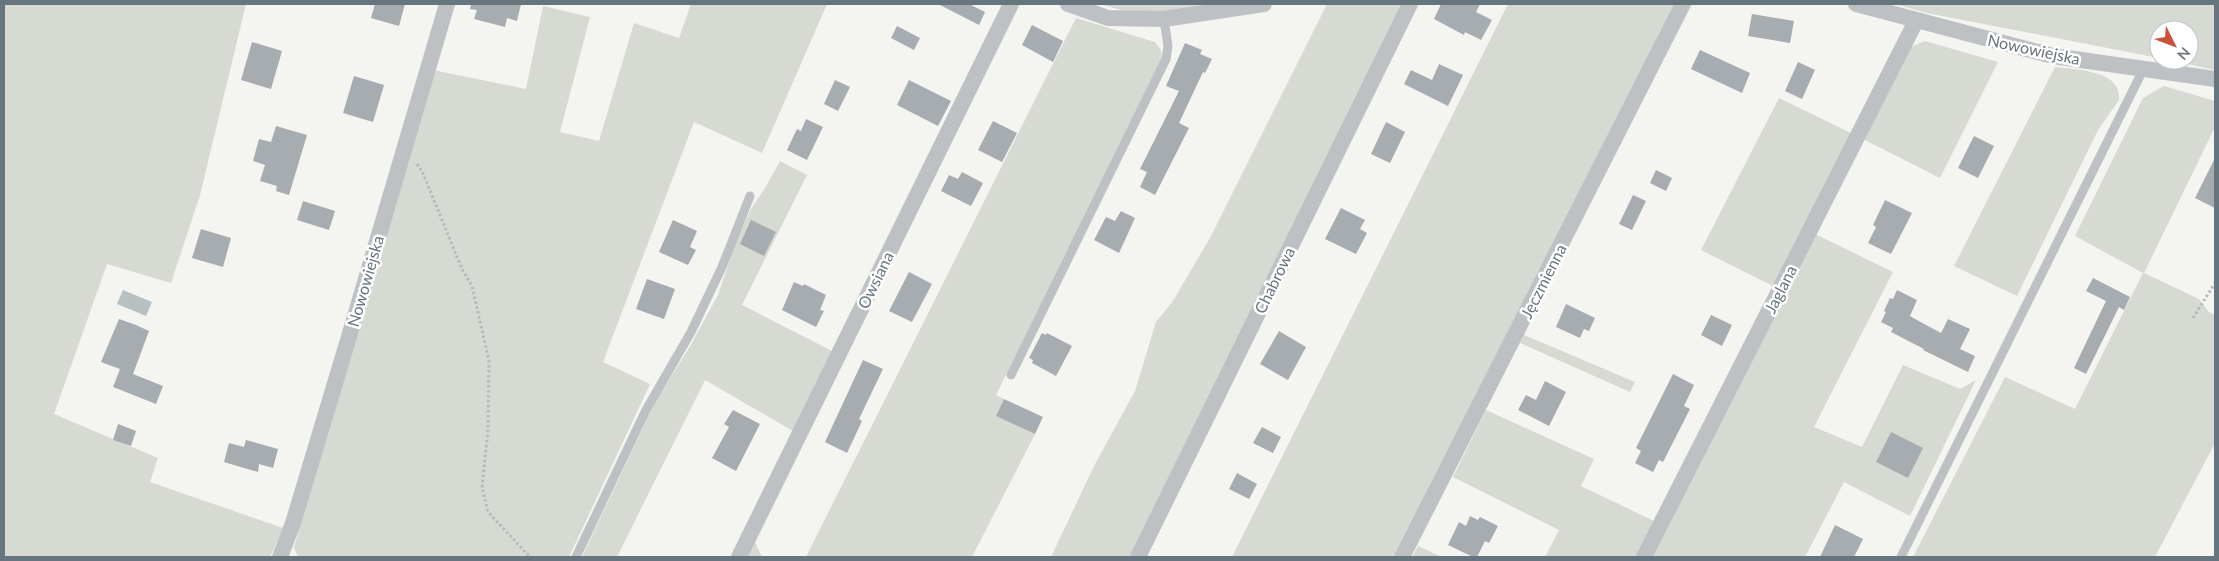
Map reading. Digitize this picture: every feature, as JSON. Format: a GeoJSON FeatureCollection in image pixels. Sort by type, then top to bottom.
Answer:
{"type":"FeatureCollection","features":[{"type":"Feature","properties":{"kind":"street","name":"Nowowiejska"},"geometry":{"type":"LineString","coordinates":[[280,557],[295,514],[447,4]]}},
{"type":"Feature","properties":{"kind":"street","name":"Owsiana"},"geometry":{"type":"LineString","coordinates":[[739,557],[1011,4]]}},
{"type":"Feature","properties":{"kind":"street"},"geometry":{"type":"LineString","coordinates":[[1068,4],[1108,18],[1164,19],[1264,4]]}},
{"type":"Feature","properties":{"kind":"street","name":"Chabrowa"},"geometry":{"type":"LineString","coordinates":[[1138,557],[1410,4]]}},
{"type":"Feature","properties":{"kind":"street","name":"Jęczmienna"},"geometry":{"type":"LineString","coordinates":[[1402,557],[1683,4]]}},
{"type":"Feature","properties":{"kind":"street","name":"Nowowiejska"},"geometry":{"type":"LineString","coordinates":[[1856,4],[2052,56],[2215,79]]}},
{"type":"Feature","properties":{"kind":"street","name":"Jaglana"},"geometry":{"type":"LineString","coordinates":[[1644,557],[1916,21]]}},
{"type":"Feature","properties":{"kind":"lane"},"geometry":{"type":"LineString","coordinates":[[1011,375],[1166,59],[1168,46],[1164,19]]}},
{"type":"Feature","properties":{"kind":"lane"},"geometry":{"type":"LineString","coordinates":[[1901,557],[2144,68]]}},
{"type":"Feature","properties":{"kind":"lane"},"geometry":{"type":"LineString","coordinates":[[576,557],[646,410],[691,332],[718,275],[750,196]]}},
{"type":"Feature","properties":{"kind":"path"},"geometry":{"type":"LineString","coordinates":[[405,147],[422,171],[462,269],[472,286],[479,310],[489,361],[488,430],[482,487],[488,512],[530,557]]}},
{"type":"Feature","properties":{"kind":"path"},"geometry":{"type":"LineString","coordinates":[[2193,318],[2215,283]]}},
{"type":"Feature","properties":{"kind":"shaded area"},"geometry":{"type":"Polygon","coordinates":[[[4,4],[246,4],[200,195],[171,283],[107,264],[54,414],[158,458],[150,482],[283,528],[270,557],[4,557],[4,4]]]}},
{"type":"Feature","properties":{"kind":"shaded area"},"geometry":{"type":"Polygon","coordinates":[[[691,4],[827,4],[762,153],[694,122],[603,362],[650,384],[569,557],[298,557],[294,547],[433,70],[526,89],[543,6],[590,17],[560,132],[599,141],[634,23],[679,38],[691,4]]]}},
{"type":"Feature","properties":{"kind":"shaded area"},"geometry":{"type":"Polygon","coordinates":[[[1100,4],[1205,4],[1170,14],[1121,10],[1100,4]]]}},
{"type":"Feature","properties":{"kind":"shaded area"},"geometry":{"type":"Polygon","coordinates":[[[1327,4],[1405,4],[1131,557],[1051,557],[1095,464],[1135,391],[1156,322],[1173,301],[1211,236],[1327,4]]]}},
{"type":"Feature","properties":{"kind":"shaded area"},"geometry":{"type":"Polygon","coordinates":[[[1508,4],[1675,4],[1393,557],[1232,557],[1508,4]]]}},
{"type":"Feature","properties":{"kind":"shaded area"},"geometry":{"type":"Polygon","coordinates":[[[1895,4],[2215,4],[2215,70],[2199,67],[2199,20],[2149,20],[2149,56],[1927,13],[1895,4]]]}},
{"type":"Feature","properties":{"kind":"shaded area"},"geometry":{"type":"Polygon","coordinates":[[[1076,18],[1155,42],[1161,50],[1162,61],[996,395],[1004,399],[996,416],[1035,434],[972,557],[806,557],[1076,18]]]}},
{"type":"Feature","properties":{"kind":"shaded area"},"geometry":{"type":"Polygon","coordinates":[[[1925,41],[1998,62],[1940,178],[1863,139],[1911,47],[1925,41]]]}},
{"type":"Feature","properties":{"kind":"shaded area"},"geometry":{"type":"Polygon","coordinates":[[[2055,67],[2080,70],[2107,77],[2117,88],[2119,100],[2098,130],[2017,296],[1954,266],[2055,67]]]}},
{"type":"Feature","properties":{"kind":"shaded area"},"geometry":{"type":"Polygon","coordinates":[[[2164,86],[2215,101],[2215,127],[2144,273],[2199,299],[2209,312],[2215,315],[2215,443],[2155,557],[1913,557],[2005,377],[2075,409],[2143,273],[2075,236],[2143,98],[2164,86]]]}},
{"type":"Feature","properties":{"kind":"shaded area"},"geometry":{"type":"Polygon","coordinates":[[[1779,98],[1853,134],[1775,287],[1701,250],[1779,98]]]}},
{"type":"Feature","properties":{"kind":"shaded area"},"geometry":{"type":"Polygon","coordinates":[[[780,161],[807,175],[742,305],[832,351],[793,431],[705,380],[617,557],[582,557],[655,402],[689,348],[718,295],[737,239],[751,209],[780,161]]]}},
{"type":"Feature","properties":{"kind":"shaded area"},"geometry":{"type":"Polygon","coordinates":[[[1813,233],[1893,272],[1814,427],[1862,447],[1903,365],[1960,389],[1976,380],[1910,516],[1844,482],[1805,557],[1649,557],[1813,233]]]}},
{"type":"Feature","properties":{"kind":"shaded area"},"geometry":{"type":"Polygon","coordinates":[[[123,290],[152,302],[146,316],[117,304],[123,290]]]}},
{"type":"Feature","properties":{"kind":"shaded area"},"geometry":{"type":"Polygon","coordinates":[[[1524,335],[1635,382],[1630,392],[1520,343],[1524,335]]]}},
{"type":"Feature","properties":{"kind":"shaded area"},"geometry":{"type":"Polygon","coordinates":[[[1486,410],[1594,459],[1581,486],[1656,522],[1639,557],[1545,557],[1559,530],[1453,477],[1486,410]]]}},
{"type":"Feature","properties":{"kind":"shaded area"},"geometry":{"type":"Polygon","coordinates":[[[754,540],[762,557],[745,557],[754,540]]]}},
{"type":"Feature","properties":{"kind":"shaded area"},"geometry":{"type":"Polygon","coordinates":[[[1418,546],[1442,557],[1412,557],[1418,546]]]}},
{"type":"Feature","properties":{"kind":"building"},"geometry":{"type":"Polygon","coordinates":[[[375,4],[405,4],[399,26],[371,18],[375,4]]]}},
{"type":"Feature","properties":{"kind":"building"},"geometry":{"type":"Polygon","coordinates":[[[471,4],[521,4],[517,21],[507,18],[505,27],[474,19],[477,10],[470,9],[471,4]]]}},
{"type":"Feature","properties":{"kind":"building"},"geometry":{"type":"Polygon","coordinates":[[[938,4],[969,4],[985,12],[979,25],[938,4]]]}},
{"type":"Feature","properties":{"kind":"building"},"geometry":{"type":"Polygon","coordinates":[[[1441,4],[1480,4],[1476,12],[1492,20],[1481,40],[1465,32],[1464,35],[1434,19],[1441,4]]]}},
{"type":"Feature","properties":{"kind":"building"},"geometry":{"type":"Polygon","coordinates":[[[1752,14],[1794,21],[1790,43],[1748,36],[1752,14]]]}},
{"type":"Feature","properties":{"kind":"building"},"geometry":{"type":"Polygon","coordinates":[[[1032,25],[1063,41],[1053,62],[1022,45],[1032,25]]]}},
{"type":"Feature","properties":{"kind":"building"},"geometry":{"type":"Polygon","coordinates":[[[897,26],[920,38],[914,50],[891,38],[897,26]]]}},
{"type":"Feature","properties":{"kind":"building"},"geometry":{"type":"Polygon","coordinates":[[[252,42],[282,51],[271,89],[241,80],[252,42]]]}},
{"type":"Feature","properties":{"kind":"building"},"geometry":{"type":"Polygon","coordinates":[[[1185,43],[1202,50],[1200,54],[1212,59],[1205,73],[1203,72],[1179,123],[1189,128],[1155,195],[1140,187],[1147,172],[1140,169],[1179,91],[1166,86],[1185,43]]]}},
{"type":"Feature","properties":{"kind":"building"},"geometry":{"type":"Polygon","coordinates":[[[1700,50],[1750,73],[1742,93],[1691,69],[1700,50]]]}},
{"type":"Feature","properties":{"kind":"building"},"geometry":{"type":"Polygon","coordinates":[[[1798,62],[1815,70],[1802,99],[1785,91],[1798,62]]]}},
{"type":"Feature","properties":{"kind":"building"},"geometry":{"type":"Polygon","coordinates":[[[1439,64],[1463,75],[1448,106],[1404,84],[1411,70],[1432,80],[1439,64]]]}},
{"type":"Feature","properties":{"kind":"building"},"geometry":{"type":"Polygon","coordinates":[[[354,76],[384,85],[373,122],[343,113],[354,76]]]}},
{"type":"Feature","properties":{"kind":"building"},"geometry":{"type":"Polygon","coordinates":[[[835,80],[850,87],[838,111],[824,104],[835,80]]]}},
{"type":"Feature","properties":{"kind":"building"},"geometry":{"type":"Polygon","coordinates":[[[909,80],[951,101],[938,126],[897,105],[909,80]]]}},
{"type":"Feature","properties":{"kind":"building"},"geometry":{"type":"Polygon","coordinates":[[[806,119],[823,127],[807,160],[787,150],[797,129],[801,131],[806,119]]]}},
{"type":"Feature","properties":{"kind":"building"},"geometry":{"type":"Polygon","coordinates":[[[993,121],[1017,133],[1002,162],[978,150],[993,121]]]}},
{"type":"Feature","properties":{"kind":"building"},"geometry":{"type":"Polygon","coordinates":[[[1386,122],[1405,132],[1390,163],[1371,154],[1386,122]]]}},
{"type":"Feature","properties":{"kind":"building"},"geometry":{"type":"Polygon","coordinates":[[[276,126],[307,135],[289,195],[276,191],[277,186],[260,181],[265,165],[253,161],[259,139],[271,142],[276,126]]]}},
{"type":"Feature","properties":{"kind":"building"},"geometry":{"type":"Polygon","coordinates":[[[1974,136],[1994,146],[1978,178],[1958,168],[1974,136]]]}},
{"type":"Feature","properties":{"kind":"building"},"geometry":{"type":"Polygon","coordinates":[[[2215,158],[2215,208],[2195,198],[2215,158]]]}},
{"type":"Feature","properties":{"kind":"building"},"geometry":{"type":"Polygon","coordinates":[[[1656,170],[1672,178],[1666,191],[1650,183],[1656,170]]]}},
{"type":"Feature","properties":{"kind":"building"},"geometry":{"type":"Polygon","coordinates":[[[962,172],[983,183],[971,206],[941,191],[949,175],[958,179],[962,172]]]}},
{"type":"Feature","properties":{"kind":"building"},"geometry":{"type":"Polygon","coordinates":[[[1633,195],[1646,201],[1632,230],[1619,224],[1633,195]]]}},
{"type":"Feature","properties":{"kind":"building"},"geometry":{"type":"Polygon","coordinates":[[[1885,200],[1912,213],[1891,254],[1868,243],[1876,227],[1873,225],[1885,200]]]}},
{"type":"Feature","properties":{"kind":"building"},"geometry":{"type":"Polygon","coordinates":[[[303,201],[335,211],[329,230],[297,220],[303,201]]]}},
{"type":"Feature","properties":{"kind":"building"},"geometry":{"type":"Polygon","coordinates":[[[1341,208],[1365,220],[1360,229],[1367,233],[1356,254],[1325,239],[1341,208]]]}},
{"type":"Feature","properties":{"kind":"building"},"geometry":{"type":"Polygon","coordinates":[[[1121,211],[1135,218],[1119,253],[1094,240],[1106,217],[1115,221],[1121,211]]]}},
{"type":"Feature","properties":{"kind":"building"},"geometry":{"type":"Polygon","coordinates":[[[673,220],[697,231],[690,247],[696,250],[688,265],[659,252],[673,220]]]}},
{"type":"Feature","properties":{"kind":"building"},"geometry":{"type":"Polygon","coordinates":[[[751,220],[776,232],[764,256],[740,244],[751,220]]]}},
{"type":"Feature","properties":{"kind":"building"},"geometry":{"type":"Polygon","coordinates":[[[201,229],[231,238],[223,267],[192,258],[201,229]]]}},
{"type":"Feature","properties":{"kind":"building"},"geometry":{"type":"Polygon","coordinates":[[[909,272],[932,284],[912,322],[889,311],[909,272]]]}},
{"type":"Feature","properties":{"kind":"building"},"geometry":{"type":"Polygon","coordinates":[[[2093,278],[2130,297],[2124,310],[2119,307],[2086,374],[2074,368],[2106,301],[2086,291],[2093,278]]]}},
{"type":"Feature","properties":{"kind":"building"},"geometry":{"type":"Polygon","coordinates":[[[647,279],[675,289],[664,319],[636,309],[647,279]]]}},
{"type":"Feature","properties":{"kind":"building"},"geometry":{"type":"Polygon","coordinates":[[[794,282],[803,286],[804,284],[826,295],[820,310],[824,311],[816,327],[782,310],[794,282]]]}},
{"type":"Feature","properties":{"kind":"building"},"geometry":{"type":"Polygon","coordinates":[[[1897,290],[1917,300],[1910,316],[1941,333],[1948,319],[1970,329],[1960,349],[1975,356],[1968,372],[1891,332],[1893,328],[1881,322],[1890,298],[1893,299],[1897,290]]]}},
{"type":"Feature","properties":{"kind":"building"},"geometry":{"type":"Polygon","coordinates":[[[1566,304],[1595,318],[1589,331],[1584,329],[1580,338],[1556,327],[1566,304]]]}},
{"type":"Feature","properties":{"kind":"building"},"geometry":{"type":"Polygon","coordinates":[[[1711,315],[1732,325],[1722,346],[1701,335],[1711,315]]]}},
{"type":"Feature","properties":{"kind":"building"},"geometry":{"type":"Polygon","coordinates":[[[119,319],[149,331],[133,374],[163,386],[156,404],[113,387],[120,369],[101,362],[119,319]]]}},
{"type":"Feature","properties":{"kind":"building"},"geometry":{"type":"Polygon","coordinates":[[[1279,331],[1306,347],[1288,380],[1260,364],[1279,331]]]}},
{"type":"Feature","properties":{"kind":"building"},"geometry":{"type":"Polygon","coordinates":[[[1042,333],[1046,335],[1047,333],[1072,346],[1056,376],[1032,363],[1033,360],[1029,358],[1042,333]]]}},
{"type":"Feature","properties":{"kind":"building"},"geometry":{"type":"Polygon","coordinates":[[[863,360],[883,369],[859,419],[862,421],[847,453],[825,442],[863,360]]]}},
{"type":"Feature","properties":{"kind":"building"},"geometry":{"type":"Polygon","coordinates":[[[1673,374],[1694,385],[1684,406],[1690,409],[1663,462],[1659,460],[1653,472],[1635,463],[1641,451],[1636,448],[1673,374]]]}},
{"type":"Feature","properties":{"kind":"building"},"geometry":{"type":"Polygon","coordinates":[[[1545,381],[1566,392],[1549,426],[1518,410],[1526,395],[1536,400],[1545,381]]]}},
{"type":"Feature","properties":{"kind":"building"},"geometry":{"type":"Polygon","coordinates":[[[1004,399],[1043,417],[1035,434],[996,416],[1004,399]]]}},
{"type":"Feature","properties":{"kind":"building"},"geometry":{"type":"Polygon","coordinates":[[[733,410],[760,424],[736,471],[712,458],[729,427],[724,424],[733,410]]]}},
{"type":"Feature","properties":{"kind":"building"},"geometry":{"type":"Polygon","coordinates":[[[118,424],[136,431],[131,446],[113,440],[118,424]]]}},
{"type":"Feature","properties":{"kind":"building"},"geometry":{"type":"Polygon","coordinates":[[[1262,427],[1281,437],[1273,453],[1253,443],[1262,427]]]}},
{"type":"Feature","properties":{"kind":"building"},"geometry":{"type":"Polygon","coordinates":[[[1891,432],[1923,448],[1908,478],[1876,462],[1891,432]]]}},
{"type":"Feature","properties":{"kind":"building"},"geometry":{"type":"Polygon","coordinates":[[[246,440],[278,449],[273,468],[259,464],[258,472],[224,462],[229,443],[244,447],[246,440]]]}},
{"type":"Feature","properties":{"kind":"building"},"geometry":{"type":"Polygon","coordinates":[[[1237,473],[1257,484],[1249,499],[1229,489],[1237,473]]]}},
{"type":"Feature","properties":{"kind":"building"},"geometry":{"type":"Polygon","coordinates":[[[1470,516],[1478,520],[1480,517],[1498,526],[1489,543],[1485,541],[1477,557],[1473,557],[1448,545],[1459,522],[1466,526],[1470,516]]]}},
{"type":"Feature","properties":{"kind":"building"},"geometry":{"type":"Polygon","coordinates":[[[1835,525],[1863,539],[1854,557],[1820,557],[1835,525]]]}}]}
